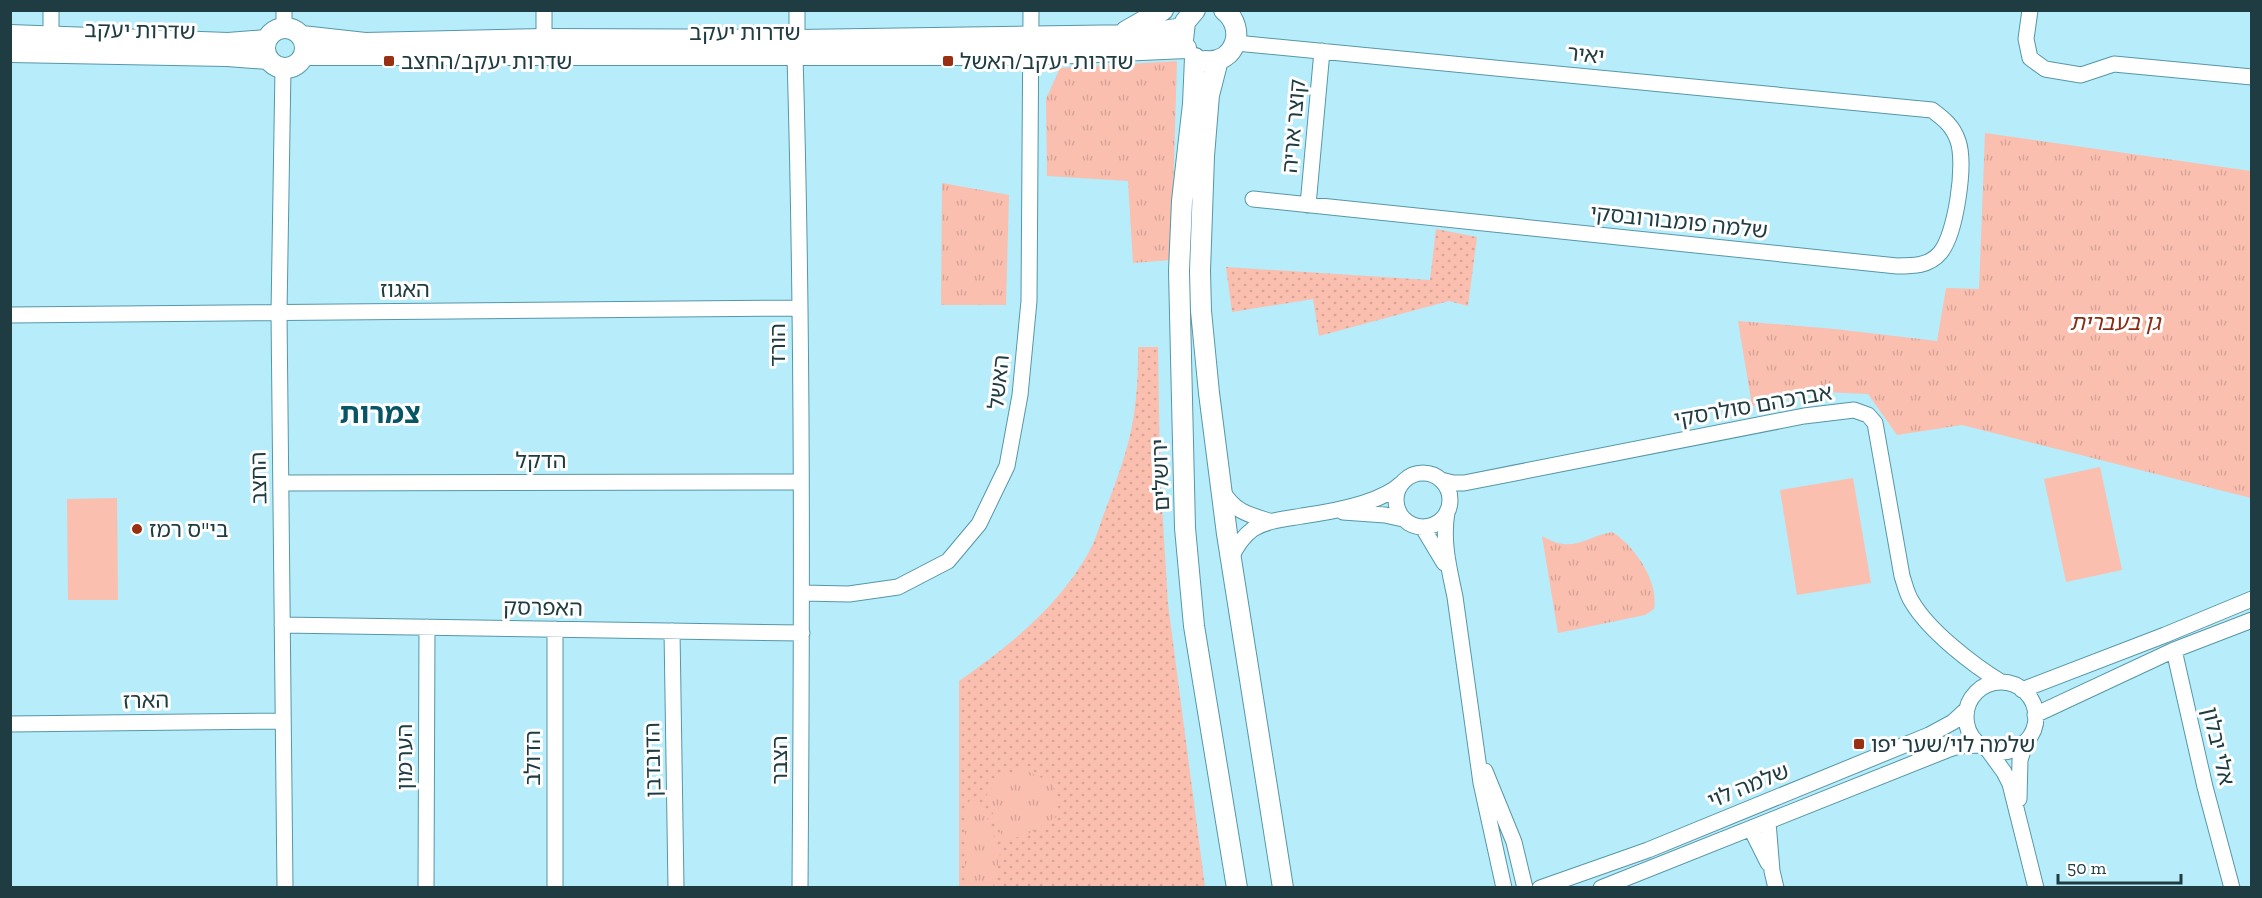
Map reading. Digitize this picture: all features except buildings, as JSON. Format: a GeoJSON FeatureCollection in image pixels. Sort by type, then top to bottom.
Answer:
{"type":"FeatureCollection","features":[{"type":"Feature","properties":{"kind":"street"},"geometry":{"type":"LineString","coordinates":[[51,10],[51,37]]}},
{"type":"Feature","properties":{"kind":"street"},"geometry":{"type":"LineString","coordinates":[[544,10],[544,39]]}},
{"type":"Feature","properties":{"kind":"street","name":"הורד"},"geometry":{"type":"LineString","coordinates":[[796,10],[802,633]]}},
{"type":"Feature","properties":{"kind":"street","name":"האשל"},"geometry":{"type":"LineString","coordinates":[[802,593],[849,594],[898,587],[948,561],[979,524],[1007,466],[1020,395],[1029,301],[1031,10]]}},
{"type":"Feature","properties":{"kind":"street"},"geometry":{"type":"LineString","coordinates":[[1117,35],[1163,10]]}},
{"type":"Feature","properties":{"kind":"street"},"geometry":{"type":"LineString","coordinates":[[1183,28],[1188,17],[1195,10]]}},
{"type":"Feature","properties":{"kind":"street"},"geometry":{"type":"LineString","coordinates":[[2030,10],[2026,39],[2030,58],[2045,69],[2081,75],[2114,64],[2252,77]]}},
{"type":"Feature","properties":{"kind":"street"},"geometry":{"type":"LineString","coordinates":[[1225,11],[1237,29],[1236,43],[1229,54],[1218,60],[1209,95],[1204,156],[1200,271],[1207,369],[1221,488],[1283,888]]}},
{"type":"Feature","properties":{"kind":"street"},"geometry":{"type":"LineString","coordinates":[[284,19],[294,29],[303,46],[296,65],[272,56],[273,31],[284,19]]}},
{"type":"Feature","properties":{"kind":"street","name":"שדרות יעקב"},"geometry":{"type":"LineString","coordinates":[[1031,46],[1183,28]]}},
{"type":"Feature","properties":{"kind":"street","name":"ירושלים"},"geometry":{"type":"LineString","coordinates":[[1183,28],[1183,41],[1191,53],[1193,104],[1182,201],[1180,248],[1185,528],[1194,626],[1237,888]]}},
{"type":"Feature","properties":{"kind":"street","name":"שדרות יעקב"},"geometry":{"type":"LineString","coordinates":[[10,35],[228,43],[272,56]]}},
{"type":"Feature","properties":{"kind":"street","name":"שדרות יעקב"},"geometry":{"type":"LineString","coordinates":[[303,46],[544,39],[796,48]]}},
{"type":"Feature","properties":{"kind":"street","name":"יאיר"},"geometry":{"type":"LineString","coordinates":[[1236,43],[1932,110]]}},
{"type":"Feature","properties":{"kind":"street","name":"שדרות יעקב"},"geometry":{"type":"LineString","coordinates":[[303,46],[796,48],[1031,46],[1191,53],[1210,61],[1218,60]]}},
{"type":"Feature","properties":{"kind":"street","name":"קוצר אריה"},"geometry":{"type":"LineString","coordinates":[[1308,205],[1322,51]]}},
{"type":"Feature","properties":{"kind":"street","name":"שדרות יעקב"},"geometry":{"type":"LineString","coordinates":[[10,52],[272,56]]}},
{"type":"Feature","properties":{"kind":"street","name":"החצב"},"geometry":{"type":"LineString","coordinates":[[272,56],[279,313],[285,888]]}},
{"type":"Feature","properties":{"kind":"street","name":"שלמה פומבורובסקי"},"geometry":{"type":"LineString","coordinates":[[1253,199],[1897,266],[1921,265],[1940,252],[1955,221],[1962,157],[1958,140],[1948,121],[1932,110]]}},
{"type":"Feature","properties":{"kind":"street","name":"האגוז"},"geometry":{"type":"LineString","coordinates":[[10,315],[800,308]]}},
{"type":"Feature","properties":{"kind":"street","name":"אברכהם סולרסקי"},"geometry":{"type":"LineString","coordinates":[[1442,480],[1464,483],[1793,418],[1854,410],[1868,415],[1875,423],[1902,576],[1910,600],[1929,624],[1982,671],[2001,682]]}},
{"type":"Feature","properties":{"kind":"street"},"geometry":{"type":"LineString","coordinates":[[1231,558],[1244,537],[1253,529],[1269,521],[1328,512],[1393,491],[1417,473],[1434,475],[1442,480],[1450,495],[1444,536],[1448,571],[1455,597],[1481,783],[1504,888]]}},
{"type":"Feature","properties":{"kind":"street","name":"הדקל"},"geometry":{"type":"LineString","coordinates":[[281,483],[801,482]]}},
{"type":"Feature","properties":{"kind":"street"},"geometry":{"type":"LineString","coordinates":[[1402,483],[1396,506],[1403,519]]}},
{"type":"Feature","properties":{"kind":"street"},"geometry":{"type":"LineString","coordinates":[[1221,488],[1235,508],[1269,521]]}},
{"type":"Feature","properties":{"kind":"street"},"geometry":{"type":"LineString","coordinates":[[1328,512],[1385,514],[1423,528],[1435,525],[1447,512]]}},
{"type":"Feature","properties":{"kind":"street"},"geometry":{"type":"LineString","coordinates":[[1423,528],[1448,571]]}},
{"type":"Feature","properties":{"kind":"street"},"geometry":{"type":"LineString","coordinates":[[2022,690],[2171,633],[2252,599]]}},
{"type":"Feature","properties":{"kind":"street"},"geometry":{"type":"LineString","coordinates":[[2035,715],[2174,650],[2252,620]]}},
{"type":"Feature","properties":{"kind":"street","name":"האפרסק"},"geometry":{"type":"LineString","coordinates":[[282,625],[802,633]]}},
{"type":"Feature","properties":{"kind":"street","name":"הערמון"},"geometry":{"type":"LineString","coordinates":[[426,888],[427,627]]}},
{"type":"Feature","properties":{"kind":"street","name":"הדולב"},"geometry":{"type":"LineString","coordinates":[[555,629],[555,888]]}},
{"type":"Feature","properties":{"kind":"street","name":"הדובדבן"},"geometry":{"type":"LineString","coordinates":[[672,631],[676,888]]}},
{"type":"Feature","properties":{"kind":"street","name":"הצבר"},"geometry":{"type":"LineString","coordinates":[[800,888],[802,633]]}},
{"type":"Feature","properties":{"kind":"street","name":"אלי יבלון"},"geometry":{"type":"LineString","coordinates":[[2174,650],[2205,787],[2232,888]]}},
{"type":"Feature","properties":{"kind":"street"},"geometry":{"type":"LineString","coordinates":[[2021,823],[2020,760],[2026,741],[2033,730],[2035,715],[2033,703],[2022,690],[2001,682],[1983,687],[1975,693],[1966,710],[1966,718],[1969,733],[2007,778],[2021,823],[2036,888]]}},
{"type":"Feature","properties":{"kind":"street","name":"שלמה לוי"},"geometry":{"type":"LineString","coordinates":[[1540,888],[1648,850],[1929,735],[1953,722],[1966,710]]}},
{"type":"Feature","properties":{"kind":"street","name":"הארז"},"geometry":{"type":"LineString","coordinates":[[10,724],[283,721]]}},
{"type":"Feature","properties":{"kind":"street"},"geometry":{"type":"LineString","coordinates":[[1984,748],[2007,752],[2026,741]]}},
{"type":"Feature","properties":{"kind":"street"},"geometry":{"type":"LineString","coordinates":[[1475,742],[1507,821],[1526,888]]}},
{"type":"Feature","properties":{"kind":"street","name":"שלמה לוי"},"geometry":{"type":"LineString","coordinates":[[1601,888],[1947,750],[1971,745],[1984,748]]}},
{"type":"Feature","properties":{"kind":"street"},"geometry":{"type":"LineString","coordinates":[[1768,822],[1776,888]]}},
{"type":"Feature","properties":{"kind":"street"},"geometry":{"type":"LineString","coordinates":[[1751,829],[1773,871]]}},
{"type":"Feature","properties":{"kind":"green space"},"geometry":{"type":"Polygon","coordinates":[[[1177,61],[1171,260],[1133,263],[1128,181],[1047,176],[1046,99],[1060,68],[1177,61]]]}},
{"type":"Feature","properties":{"kind":"green space","name":"גן בעברית"},"geometry":{"type":"Polygon","coordinates":[[[1985,133],[2251,171],[2251,498],[1962,425],[1897,435],[1868,394],[1822,392],[1752,406],[1738,321],[1937,341],[1946,288],[1979,289],[1985,133]]]}},
{"type":"Feature","properties":{"kind":"green space"},"geometry":{"type":"Polygon","coordinates":[[[942,183],[1009,195],[1006,305],[941,305],[942,183]]]}},
{"type":"Feature","properties":{"kind":"green space"},"geometry":{"type":"Polygon","coordinates":[[[1436,229],[1477,237],[1468,306],[1449,301],[1319,336],[1313,299],[1232,312],[1226,267],[1430,280],[1436,229]]]}},
{"type":"Feature","properties":{"kind":"green space"},"geometry":{"type":"Polygon","coordinates":[[[1138,347],[1158,347],[1160,472],[1168,604],[1205,887],[959,888],[959,681],[1015,639],[1049,606],[1078,570],[1090,550],[1128,443],[1137,391],[1138,347]]]}},
{"type":"Feature","properties":{"kind":"green space"},"geometry":{"type":"Polygon","coordinates":[[[2100,467],[2122,570],[2066,582],[2044,479],[2100,467]]]}},
{"type":"Feature","properties":{"kind":"green space"},"geometry":{"type":"Polygon","coordinates":[[[1853,478],[1871,583],[1797,595],[1780,490],[1853,478]]]}},
{"type":"Feature","properties":{"kind":"green space"},"geometry":{"type":"Polygon","coordinates":[[[117,498],[118,600],[68,600],[67,499],[117,498]]]}},
{"type":"Feature","properties":{"kind":"green space"},"geometry":{"type":"Polygon","coordinates":[[[1612,532],[1629,546],[1644,566],[1653,588],[1654,609],[1645,615],[1558,633],[1542,536],[1561,544],[1569,544],[1612,532]]]}},
{"type":"Feature","properties":{"kind":"green space"},"geometry":{"type":"Polygon","coordinates":[[[1023,769],[1052,783],[1060,815],[1028,834],[1004,841],[986,796],[1001,777],[1023,769]]]}},
{"type":"Feature","properties":{"kind":"green space"},"geometry":{"type":"Polygon","coordinates":[[[971,798],[984,809],[1000,854],[993,887],[965,887],[965,810],[971,798]]]}},
{"type":"Feature","properties":{"kind":"place","name":"שדרות יעקב/החצב"},"geometry":{"type":"Point","coordinates":[389,61]}},
{"type":"Feature","properties":{"kind":"place","name":"שדרות יעקב/האשל"},"geometry":{"type":"Point","coordinates":[948,61]}},
{"type":"Feature","properties":{"kind":"place","name":"בי\"ס רמז"},"geometry":{"type":"Point","coordinates":[137,529]}},
{"type":"Feature","properties":{"kind":"place","name":"שלמה לוי/שער יפו"},"geometry":{"type":"Point","coordinates":[1859,744]}},
{"type":"Feature","properties":{"kind":"district","name":"צמרות"},"geometry":{"type":"Point","coordinates":[380,413]}}]}
